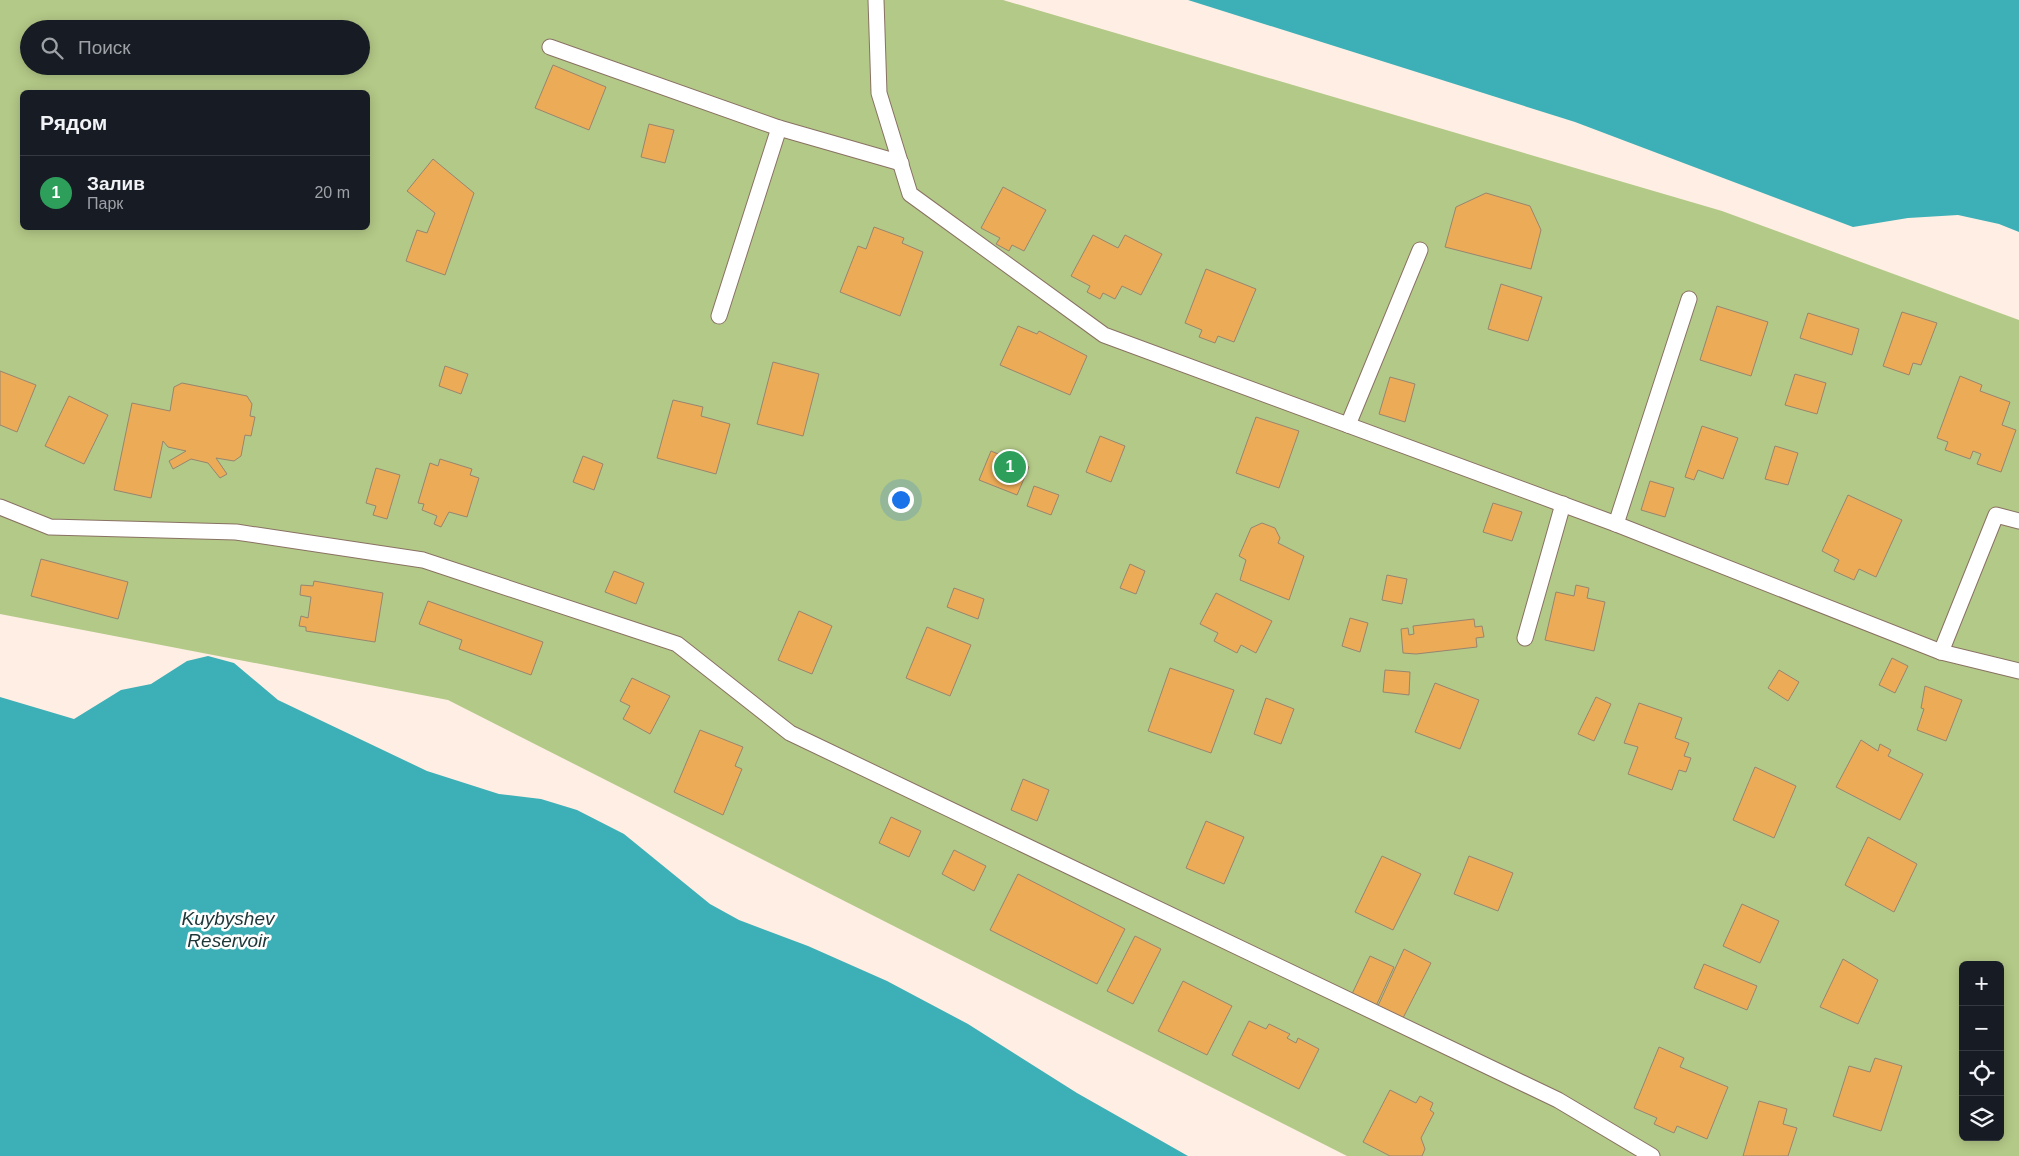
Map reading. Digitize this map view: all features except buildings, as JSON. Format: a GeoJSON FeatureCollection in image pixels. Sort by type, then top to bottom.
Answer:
{"type":"FeatureCollection","features":[{"type":"Feature","properties":{"kind":"lane"},"geometry":{"type":"LineString","coordinates":[[876,0],[879,93],[910,194],[1104,335],[1616,524],[1941,652],[2019,671]]}},
{"type":"Feature","properties":{"kind":"lane"},"geometry":{"type":"LineString","coordinates":[[550,47],[779,128],[900,163]]}},
{"type":"Feature","properties":{"kind":"lane"},"geometry":{"type":"LineString","coordinates":[[719,316],[779,128]]}},
{"type":"Feature","properties":{"kind":"lane"},"geometry":{"type":"LineString","coordinates":[[1348,425],[1420,250]]}},
{"type":"Feature","properties":{"kind":"lane"},"geometry":{"type":"LineString","coordinates":[[1616,524],[1689,298]]}},
{"type":"Feature","properties":{"kind":"lane"},"geometry":{"type":"LineString","coordinates":[[1525,638],[1563,504]]}},
{"type":"Feature","properties":{"kind":"lane"},"geometry":{"type":"LineString","coordinates":[[0,507],[50,526],[236,532],[422,560],[677,644],[790,733],[1558,1100],[1652,1156]]}},
{"type":"Feature","properties":{"kind":"lane"},"geometry":{"type":"LineString","coordinates":[[1941,652],[1996,515],[2019,521]]}},
{"type":"Feature","properties":{"kind":"green space"},"geometry":{"type":"Polygon","coordinates":[[[0,0],[1003,0],[1722,211],[2019,320],[2019,1156],[1347,1156],[448,700],[0,614],[0,0]]]}},
{"type":"Feature","properties":{"kind":"water"},"geometry":{"type":"Polygon","coordinates":[[[1188,0],[2019,0],[2019,232],[1999,224],[1958,215],[1908,218],[1853,227],[1575,122],[1188,0]]]}},
{"type":"Feature","properties":{"kind":"water","name":"Kuybyshev Reservoir"},"geometry":{"type":"Polygon","coordinates":[[[208,656],[234,663],[278,700],[427,771],[499,794],[541,799],[577,810],[624,834],[710,904],[739,920],[808,946],[887,981],[968,1024],[1077,1093],[1188,1156],[0,1156],[0,697],[74,719],[121,690],[151,684],[187,661],[208,656]]]}},
{"type":"Feature","properties":{"kind":"place","name":"Залив"},"geometry":{"type":"Point","coordinates":[1010,467]}}]}
